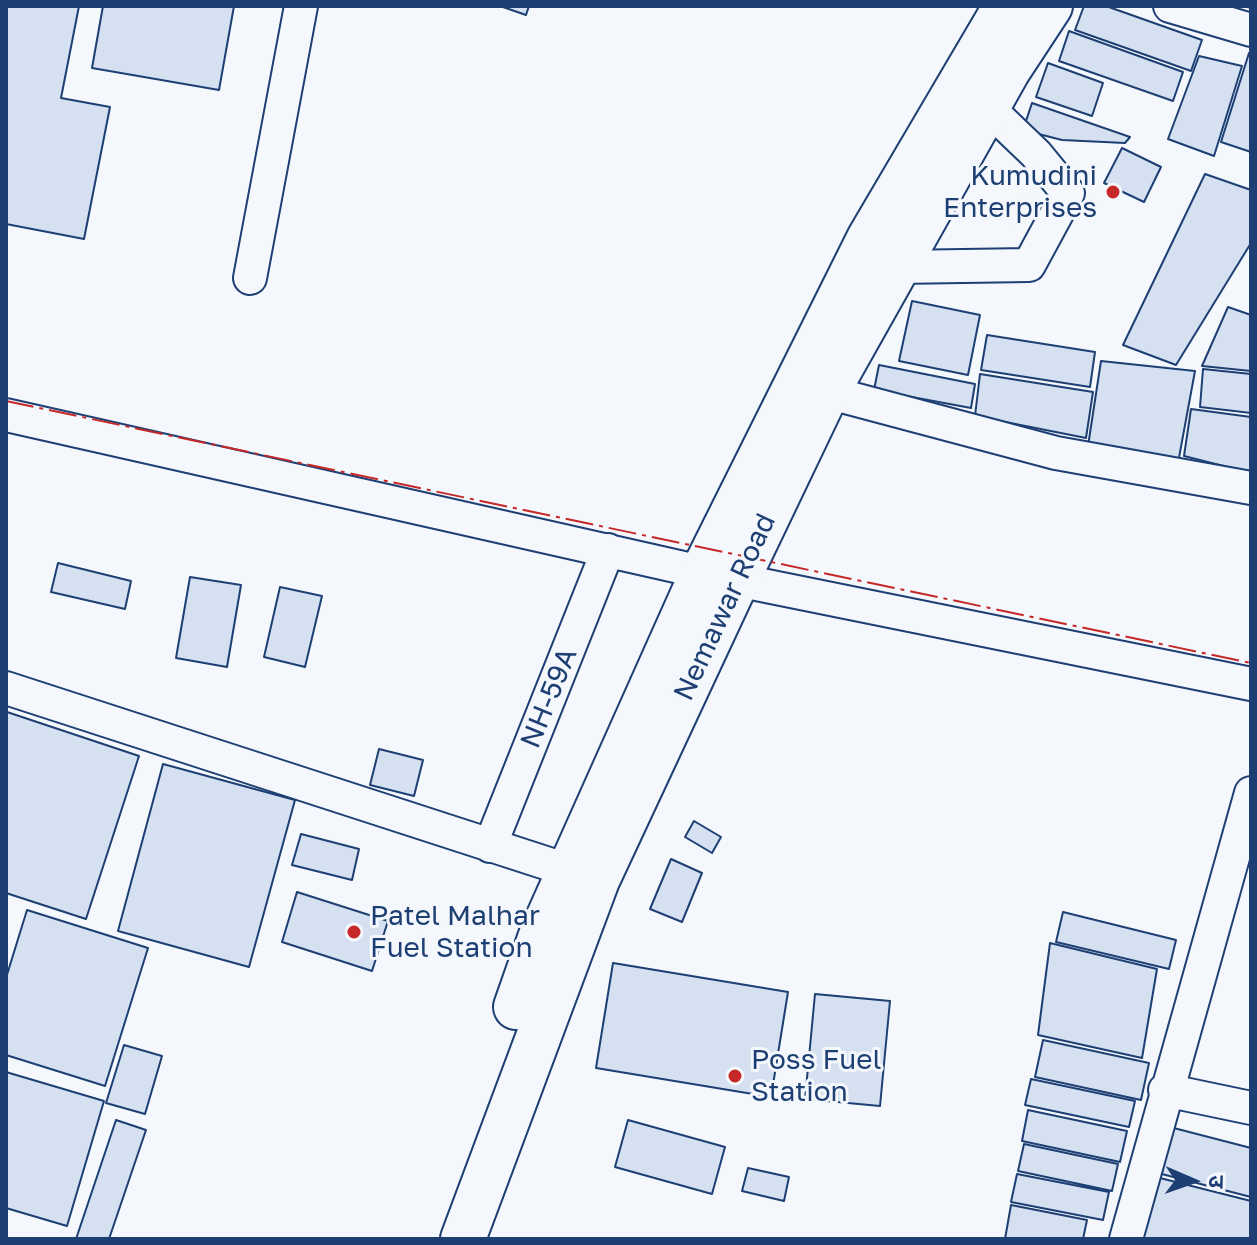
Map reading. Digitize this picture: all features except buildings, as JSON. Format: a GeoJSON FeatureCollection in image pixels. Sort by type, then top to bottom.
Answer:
{"type":"FeatureCollection","features":[{"type":"Feature","properties":{"kind":"highway","name":"Nemawar Road"},"geometry":{"type":"LineString","coordinates":[[463,1239],[583,876],[869,239],[1003,35],[1050,6]]}},
{"type":"Feature","properties":{"kind":"highway","name":"Nemawar Road"},"geometry":{"type":"LineString","coordinates":[[720,576],[987,107],[1003,35]]}},
{"type":"Feature","properties":{"kind":"highway","name":"Nemawar Road"},"geometry":{"type":"LineString","coordinates":[[434,1239],[543,930],[583,876]]}},
{"type":"Feature","properties":{"kind":"street"},"geometry":{"type":"LineString","coordinates":[[250,278],[301,6]]}},
{"type":"Feature","properties":{"kind":"street"},"geometry":{"type":"LineString","coordinates":[[1170,6],[1251,30]]}},
{"type":"Feature","properties":{"kind":"street"},"geometry":{"type":"LineString","coordinates":[[897,267],[1029,265],[1068,193],[1036,154],[987,107]]}},
{"type":"Feature","properties":{"kind":"street"},"geometry":{"type":"LineString","coordinates":[[827,392],[1056,453],[1251,488]]}},
{"type":"Feature","properties":{"kind":"street"},"geometry":{"type":"LineString","coordinates":[[6,415],[720,576],[1251,684]]}},
{"type":"Feature","properties":{"kind":"street","name":"NH-59A"},"geometry":{"type":"LineString","coordinates":[[490,846],[608,550]]}},
{"type":"Feature","properties":{"kind":"street"},"geometry":{"type":"LineString","coordinates":[[6,688],[583,876]]}},
{"type":"Feature","properties":{"kind":"street"},"geometry":{"type":"LineString","coordinates":[[1126,1239],[1165,1090],[1251,793]]}},
{"type":"Feature","properties":{"kind":"street"},"geometry":{"type":"LineString","coordinates":[[1165,1090],[1251,1108]]}},
{"type":"Feature","properties":{"kind":"power"},"geometry":{"type":"LineString","coordinates":[[1243,6],[1251,8]]}},
{"type":"Feature","properties":{"kind":"power"},"geometry":{"type":"LineString","coordinates":[[6,401],[1251,663]]}},
{"type":"Feature","properties":{"kind":"place","name":"Kumudini Enterprises"},"geometry":{"type":"Point","coordinates":[1113,192]}},
{"type":"Feature","properties":{"kind":"place","name":"Patel Malhar Fuel Station"},"geometry":{"type":"Point","coordinates":[354,932]}},
{"type":"Feature","properties":{"kind":"place","name":"Poss Fuel Station"},"geometry":{"type":"Point","coordinates":[735,1076]}}]}
